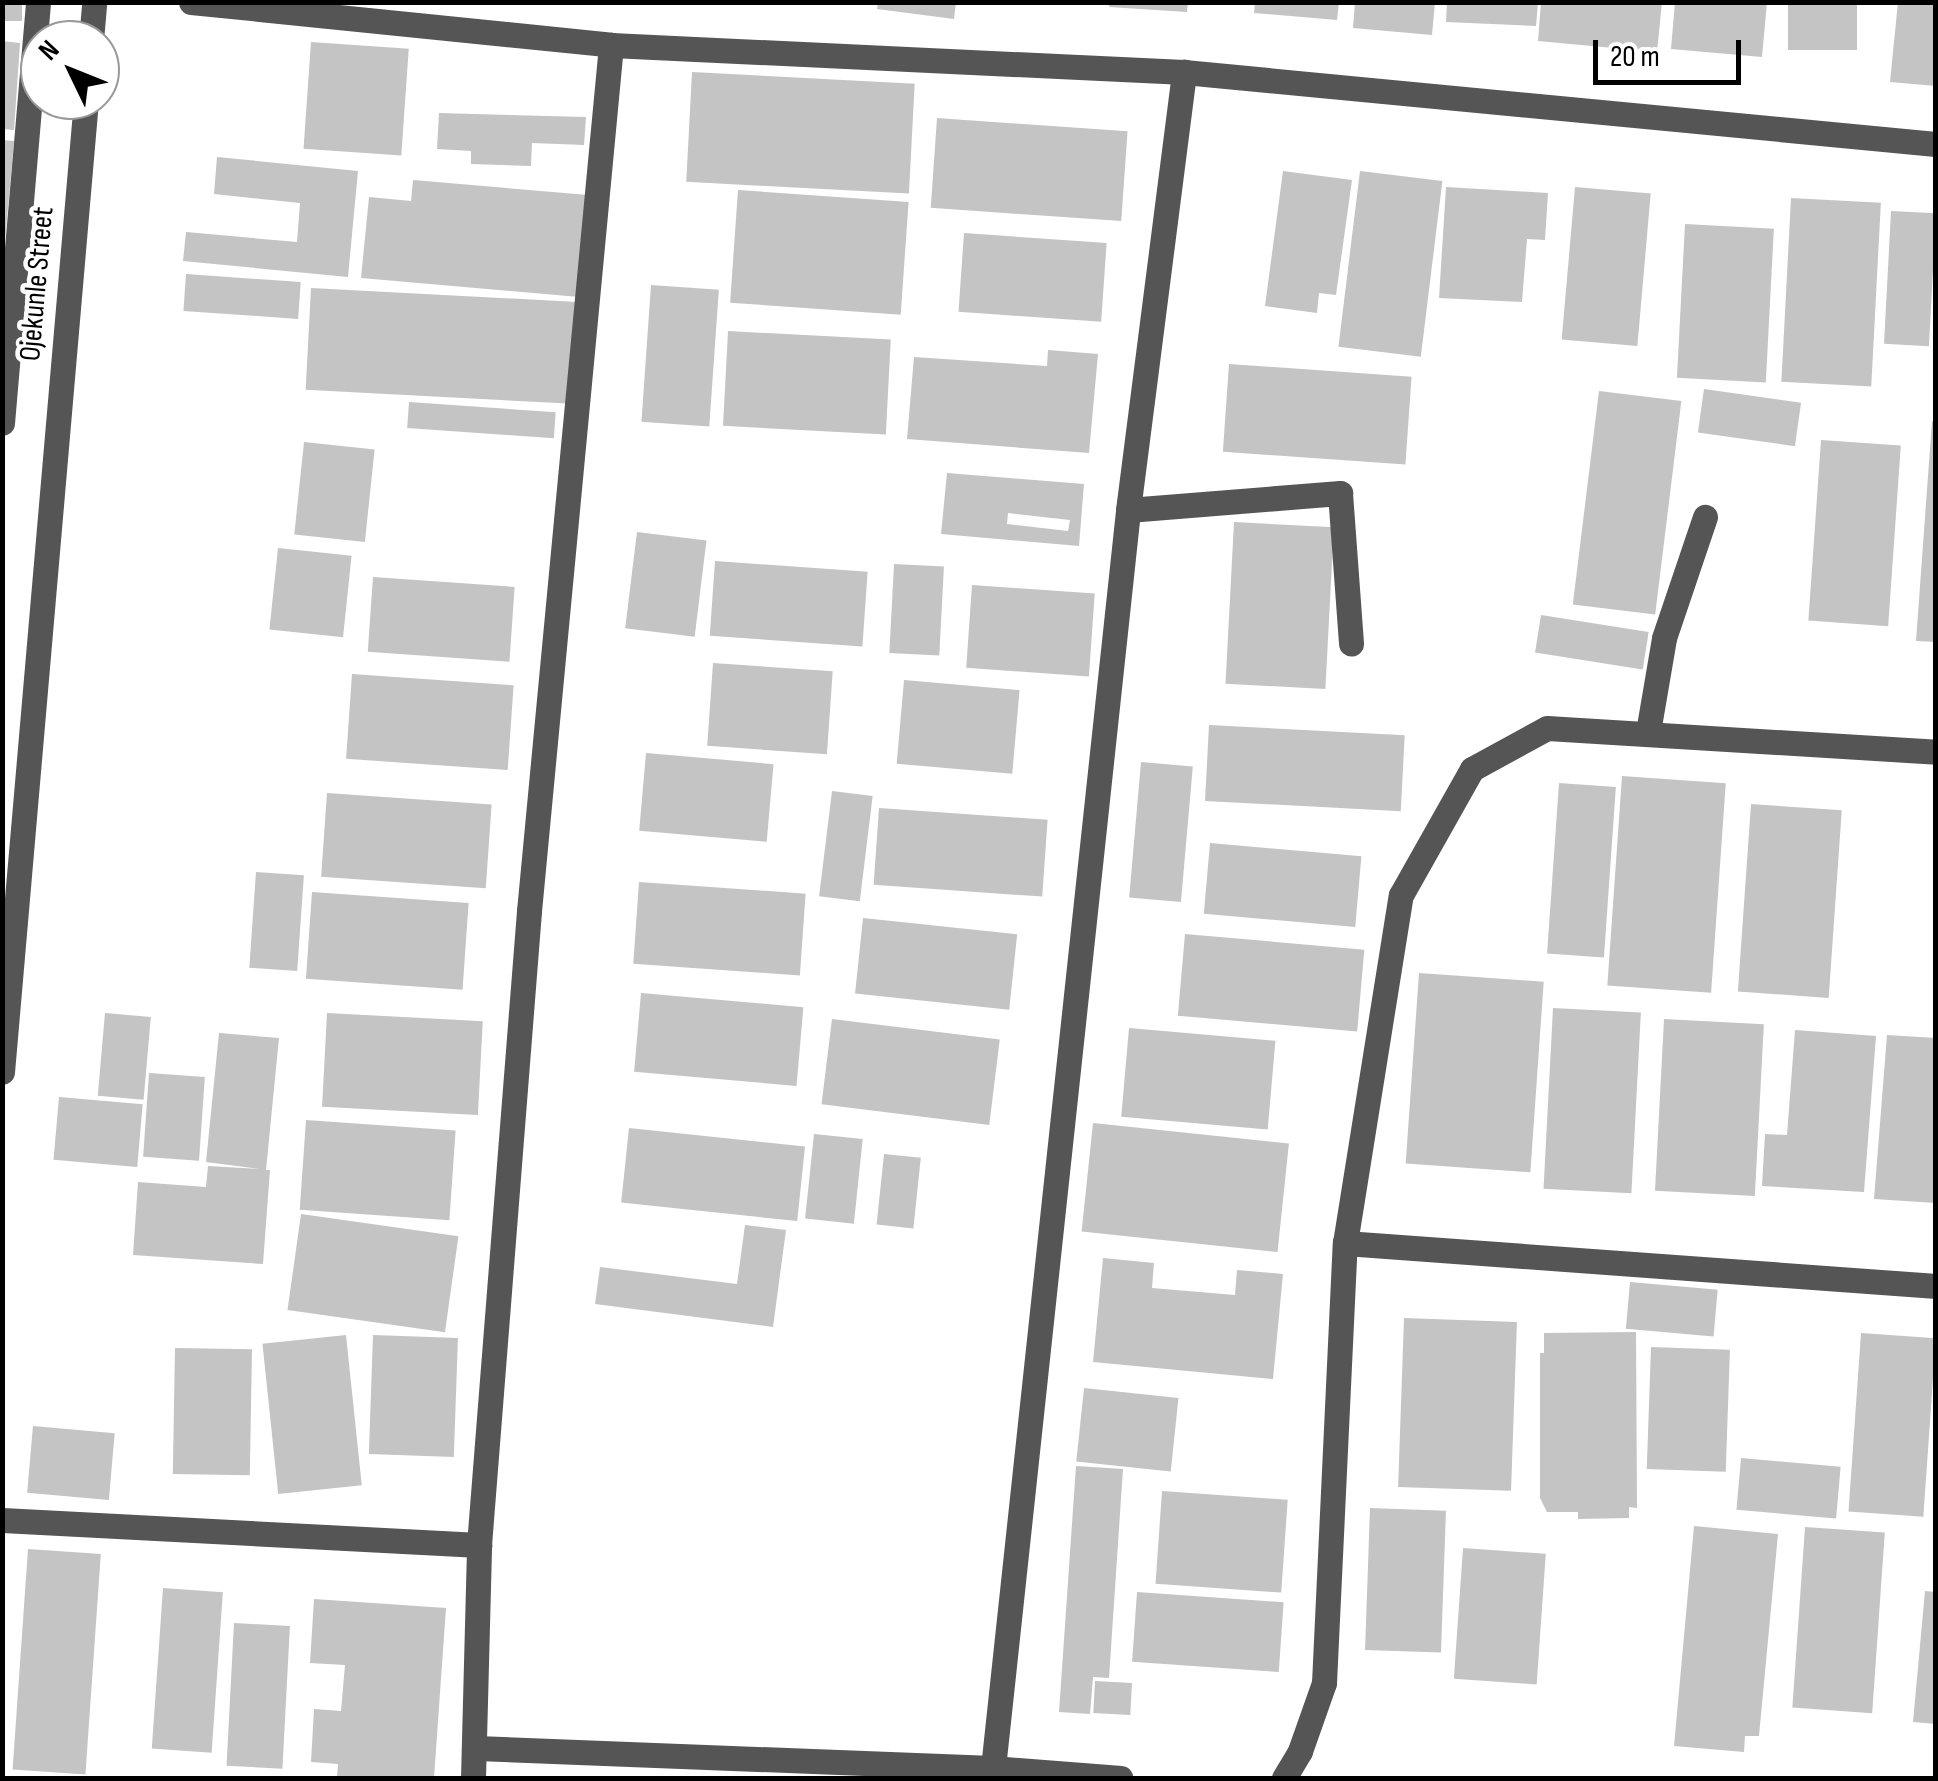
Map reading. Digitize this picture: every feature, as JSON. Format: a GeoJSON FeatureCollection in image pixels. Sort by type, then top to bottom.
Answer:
{"type":"FeatureCollection","features":[{"type":"Feature","properties":{"kind":"street","name":"Ojekunle Street"},"geometry":{"type":"LineString","coordinates":[[2,422],[8,304],[38,2]]}},
{"type":"Feature","properties":{"kind":"street"},"geometry":{"type":"LineString","coordinates":[[192,2],[611,45],[1184,72],[1936,144]]}},
{"type":"Feature","properties":{"kind":"street"},"geometry":{"type":"LineString","coordinates":[[473,1778],[480,1544],[529,911],[611,45]]}},
{"type":"Feature","properties":{"kind":"street"},"geometry":{"type":"LineString","coordinates":[[994,1768],[1128,510],[1184,72]]}},
{"type":"Feature","properties":{"kind":"street","name":"Ojekunle Street"},"geometry":{"type":"LineString","coordinates":[[2,1072],[84,120]]}},
{"type":"Feature","properties":{"kind":"street"},"geometry":{"type":"LineString","coordinates":[[1128,510],[1340,493],[1351,644]]}},
{"type":"Feature","properties":{"kind":"street"},"geometry":{"type":"LineString","coordinates":[[1648,732],[1664,638],[1704,517]]}},
{"type":"Feature","properties":{"kind":"street"},"geometry":{"type":"LineString","coordinates":[[1284,1778],[1300,1750],[1324,1683],[1345,1244],[1401,895],[1472,769],[1547,728],[1936,752]]}},
{"type":"Feature","properties":{"kind":"street"},"geometry":{"type":"LineString","coordinates":[[1345,1244],[1936,1286]]}},
{"type":"Feature","properties":{"kind":"street"},"geometry":{"type":"LineString","coordinates":[[2,1520],[480,1544]]}},
{"type":"Feature","properties":{"kind":"street"},"geometry":{"type":"LineString","coordinates":[[476,1748],[994,1768],[1120,1778]]}},
{"type":"Feature","properties":{"kind":"building"},"geometry":{"type":"Polygon","coordinates":[[[2,2],[22,2],[22,20],[2,21],[2,2]]]}},
{"type":"Feature","properties":{"kind":"building"},"geometry":{"type":"Polygon","coordinates":[[[878,2],[956,2],[954,19],[877,9],[878,2]]]}},
{"type":"Feature","properties":{"kind":"building"},"geometry":{"type":"Polygon","coordinates":[[[1110,2],[1188,2],[1187,12],[1109,7],[1110,2]]]}},
{"type":"Feature","properties":{"kind":"building"},"geometry":{"type":"Polygon","coordinates":[[[1255,2],[1339,2],[1337,20],[1254,13],[1255,2]]]}},
{"type":"Feature","properties":{"kind":"building"},"geometry":{"type":"Polygon","coordinates":[[[1355,2],[1435,2],[1432,35],[1353,28],[1355,2]]]}},
{"type":"Feature","properties":{"kind":"building"},"geometry":{"type":"Polygon","coordinates":[[[1447,2],[1538,2],[1536,26],[1446,22],[1447,2]]]}},
{"type":"Feature","properties":{"kind":"building"},"geometry":{"type":"Polygon","coordinates":[[[1541,2],[1662,2],[1657,52],[1538,41],[1541,2]]]}},
{"type":"Feature","properties":{"kind":"building"},"geometry":{"type":"Polygon","coordinates":[[[1675,2],[1767,2],[1762,57],[1671,49],[1675,2]]]}},
{"type":"Feature","properties":{"kind":"building"},"geometry":{"type":"Polygon","coordinates":[[[1788,2],[1857,2],[1857,50],[1788,50],[1788,2]]]}},
{"type":"Feature","properties":{"kind":"building"},"geometry":{"type":"Polygon","coordinates":[[[1898,2],[1936,2],[1936,86],[1890,82],[1898,2]]]}},
{"type":"Feature","properties":{"kind":"building"},"geometry":{"type":"Polygon","coordinates":[[[2,41],[20,43],[14,130],[2,129],[2,41]]]}},
{"type":"Feature","properties":{"kind":"building"},"geometry":{"type":"Polygon","coordinates":[[[311,42],[409,49],[401,156],[304,149],[311,42]]]}},
{"type":"Feature","properties":{"kind":"building"},"geometry":{"type":"Polygon","coordinates":[[[692,72],[915,84],[909,194],[686,182],[692,72]]]}},
{"type":"Feature","properties":{"kind":"building"},"geometry":{"type":"Polygon","coordinates":[[[439,113],[586,117],[584,145],[532,143],[531,166],[471,164],[471,151],[437,149],[439,113]]]}},
{"type":"Feature","properties":{"kind":"building"},"geometry":{"type":"Polygon","coordinates":[[[937,118],[1128,131],[1121,221],[931,208],[937,118]]]}},
{"type":"Feature","properties":{"kind":"building"},"geometry":{"type":"Polygon","coordinates":[[[2,140],[14,141],[2,274],[2,140]]]}},
{"type":"Feature","properties":{"kind":"building"},"geometry":{"type":"Polygon","coordinates":[[[217,157],[358,171],[348,277],[183,261],[186,232],[297,242],[300,203],[214,194],[217,157]]]}},
{"type":"Feature","properties":{"kind":"building"},"geometry":{"type":"Polygon","coordinates":[[[1283,171],[1352,180],[1336,295],[1319,293],[1317,313],[1265,306],[1283,171]]]}},
{"type":"Feature","properties":{"kind":"building"},"geometry":{"type":"Polygon","coordinates":[[[1360,171],[1442,181],[1421,357],[1338,347],[1360,171]]]}},
{"type":"Feature","properties":{"kind":"building"},"geometry":{"type":"Polygon","coordinates":[[[413,180],[588,195],[579,297],[361,278],[369,197],[411,201],[413,180]]]}},
{"type":"Feature","properties":{"kind":"building"},"geometry":{"type":"Polygon","coordinates":[[[1446,187],[1548,193],[1545,240],[1527,239],[1522,302],[1439,298],[1446,187]]]}},
{"type":"Feature","properties":{"kind":"building"},"geometry":{"type":"Polygon","coordinates":[[[1575,187],[1651,194],[1637,346],[1562,339],[1575,187]]]}},
{"type":"Feature","properties":{"kind":"building"},"geometry":{"type":"Polygon","coordinates":[[[738,190],[909,202],[901,315],[730,303],[738,190]]]}},
{"type":"Feature","properties":{"kind":"building"},"geometry":{"type":"Polygon","coordinates":[[[1791,198],[1881,203],[1871,386],[1781,382],[1791,198]]]}},
{"type":"Feature","properties":{"kind":"building"},"geometry":{"type":"Polygon","coordinates":[[[1891,211],[1936,213],[1929,346],[1884,344],[1891,211]]]}},
{"type":"Feature","properties":{"kind":"building"},"geometry":{"type":"Polygon","coordinates":[[[1685,224],[1774,229],[1766,382],[1677,378],[1685,224]]]}},
{"type":"Feature","properties":{"kind":"building"},"geometry":{"type":"Polygon","coordinates":[[[964,233],[1107,243],[1101,322],[958,312],[964,233]]]}},
{"type":"Feature","properties":{"kind":"building"},"geometry":{"type":"Polygon","coordinates":[[[186,274],[301,282],[298,319],[183,311],[186,274]]]}},
{"type":"Feature","properties":{"kind":"building"},"geometry":{"type":"Polygon","coordinates":[[[651,285],[719,290],[709,426],[641,422],[651,285]]]}},
{"type":"Feature","properties":{"kind":"building"},"geometry":{"type":"Polygon","coordinates":[[[311,288],[578,302],[572,404],[306,390],[311,288]]]}},
{"type":"Feature","properties":{"kind":"building"},"geometry":{"type":"Polygon","coordinates":[[[728,331],[891,340],[886,434],[723,426],[728,331]]]}},
{"type":"Feature","properties":{"kind":"building"},"geometry":{"type":"Polygon","coordinates":[[[1048,350],[1098,354],[1089,453],[907,439],[914,357],[1047,366],[1048,350]]]}},
{"type":"Feature","properties":{"kind":"building"},"geometry":{"type":"Polygon","coordinates":[[[1229,364],[1412,377],[1405,465],[1223,452],[1229,364]]]}},
{"type":"Feature","properties":{"kind":"building"},"geometry":{"type":"Polygon","coordinates":[[[1704,389],[1801,403],[1795,446],[1698,433],[1704,389]]]}},
{"type":"Feature","properties":{"kind":"building"},"geometry":{"type":"Polygon","coordinates":[[[1599,391],[1681,401],[1655,615],[1573,604],[1599,391]]]}},
{"type":"Feature","properties":{"kind":"building"},"geometry":{"type":"Polygon","coordinates":[[[409,402],[556,412],[554,438],[407,428],[409,402]]]}},
{"type":"Feature","properties":{"kind":"building"},"geometry":{"type":"Polygon","coordinates":[[[1932,421],[1936,421],[1936,642],[1916,641],[1932,421]]]}},
{"type":"Feature","properties":{"kind":"building"},"geometry":{"type":"Polygon","coordinates":[[[1821,440],[1901,446],[1888,626],[1808,621],[1821,440]]]}},
{"type":"Feature","properties":{"kind":"building"},"geometry":{"type":"Polygon","coordinates":[[[304,442],[375,449],[365,542],[294,534],[304,442]]]}},
{"type":"Feature","properties":{"kind":"building"},"geometry":{"type":"Polygon","coordinates":[[[947,473],[1084,484],[1079,546],[941,534],[947,473]],[[1008,513],[1007,524],[1068,531],[1070,520],[1008,513]]]}},
{"type":"Feature","properties":{"kind":"building"},"geometry":{"type":"Polygon","coordinates":[[[1234,522],[1334,527],[1325,689],[1226,684],[1234,522]]]}},
{"type":"Feature","properties":{"kind":"building"},"geometry":{"type":"Polygon","coordinates":[[[637,532],[706,541],[695,637],[625,628],[637,532]]]}},
{"type":"Feature","properties":{"kind":"building"},"geometry":{"type":"Polygon","coordinates":[[[278,548],[352,556],[343,637],[269,630],[278,548]]]}},
{"type":"Feature","properties":{"kind":"building"},"geometry":{"type":"Polygon","coordinates":[[[715,561],[868,572],[862,646],[710,636],[715,561]]]}},
{"type":"Feature","properties":{"kind":"building"},"geometry":{"type":"Polygon","coordinates":[[[894,564],[944,567],[939,655],[889,653],[894,564]]]}},
{"type":"Feature","properties":{"kind":"building"},"geometry":{"type":"Polygon","coordinates":[[[373,577],[515,587],[509,662],[368,652],[373,577]]]}},
{"type":"Feature","properties":{"kind":"building"},"geometry":{"type":"Polygon","coordinates":[[[972,585],[1095,594],[1089,676],[966,668],[972,585]]]}},
{"type":"Feature","properties":{"kind":"building"},"geometry":{"type":"Polygon","coordinates":[[[1541,615],[1649,632],[1643,670],[1535,653],[1541,615]]]}},
{"type":"Feature","properties":{"kind":"building"},"geometry":{"type":"Polygon","coordinates":[[[713,663],[833,671],[827,754],[707,746],[713,663]]]}},
{"type":"Feature","properties":{"kind":"building"},"geometry":{"type":"Polygon","coordinates":[[[352,674],[514,685],[508,770],[346,759],[352,674]]]}},
{"type":"Feature","properties":{"kind":"building"},"geometry":{"type":"Polygon","coordinates":[[[904,680],[1020,690],[1012,774],[897,764],[904,680]]]}},
{"type":"Feature","properties":{"kind":"building"},"geometry":{"type":"Polygon","coordinates":[[[1209,725],[1405,735],[1401,811],[1205,801],[1209,725]]]}},
{"type":"Feature","properties":{"kind":"building"},"geometry":{"type":"Polygon","coordinates":[[[646,753],[774,764],[767,842],[639,831],[646,753]]]}},
{"type":"Feature","properties":{"kind":"building"},"geometry":{"type":"Polygon","coordinates":[[[1141,762],[1193,767],[1181,902],[1129,897],[1141,762]]]}},
{"type":"Feature","properties":{"kind":"building"},"geometry":{"type":"Polygon","coordinates":[[[1622,776],[1726,783],[1711,993],[1607,985],[1622,776]]]}},
{"type":"Feature","properties":{"kind":"building"},"geometry":{"type":"Polygon","coordinates":[[[1559,783],[1616,787],[1604,958],[1547,954],[1559,783]]]}},
{"type":"Feature","properties":{"kind":"building"},"geometry":{"type":"Polygon","coordinates":[[[832,791],[873,796],[860,901],[819,896],[832,791]]]}},
{"type":"Feature","properties":{"kind":"building"},"geometry":{"type":"Polygon","coordinates":[[[327,793],[492,805],[486,888],[321,877],[327,793]]]}},
{"type":"Feature","properties":{"kind":"building"},"geometry":{"type":"Polygon","coordinates":[[[1751,804],[1842,810],[1829,998],[1738,992],[1751,804]]]}},
{"type":"Feature","properties":{"kind":"building"},"geometry":{"type":"Polygon","coordinates":[[[879,808],[1048,820],[1042,897],[874,885],[879,808]]]}},
{"type":"Feature","properties":{"kind":"building"},"geometry":{"type":"Polygon","coordinates":[[[1210,843],[1361,856],[1355,927],[1204,914],[1210,843]]]}},
{"type":"Feature","properties":{"kind":"building"},"geometry":{"type":"Polygon","coordinates":[[[256,872],[304,875],[297,971],[249,968],[256,872]]]}},
{"type":"Feature","properties":{"kind":"building"},"geometry":{"type":"Polygon","coordinates":[[[639,882],[806,894],[800,975],[633,964],[639,882]]]}},
{"type":"Feature","properties":{"kind":"building"},"geometry":{"type":"Polygon","coordinates":[[[312,892],[469,903],[463,990],[306,979],[312,892]]]}},
{"type":"Feature","properties":{"kind":"building"},"geometry":{"type":"Polygon","coordinates":[[[863,918],[1017,934],[1009,1010],[855,994],[863,918]]]}},
{"type":"Feature","properties":{"kind":"building"},"geometry":{"type":"Polygon","coordinates":[[[1185,934],[1364,950],[1357,1031],[1178,1016],[1185,934]]]}},
{"type":"Feature","properties":{"kind":"building"},"geometry":{"type":"Polygon","coordinates":[[[1419,973],[1544,982],[1530,1172],[1406,1164],[1419,973]]]}},
{"type":"Feature","properties":{"kind":"building"},"geometry":{"type":"Polygon","coordinates":[[[641,993],[803,1007],[796,1086],[634,1072],[641,993]]]}},
{"type":"Feature","properties":{"kind":"building"},"geometry":{"type":"Polygon","coordinates":[[[1553,1008],[1641,1013],[1631,1193],[1544,1189],[1553,1008]]]}},
{"type":"Feature","properties":{"kind":"building"},"geometry":{"type":"Polygon","coordinates":[[[105,1013],[151,1017],[144,1100],[98,1096],[105,1013]]]}},
{"type":"Feature","properties":{"kind":"building"},"geometry":{"type":"Polygon","coordinates":[[[327,1013],[483,1021],[478,1115],[322,1107],[327,1013]]]}},
{"type":"Feature","properties":{"kind":"building"},"geometry":{"type":"Polygon","coordinates":[[[832,1019],[1000,1040],[989,1125],[822,1104],[832,1019]]]}},
{"type":"Feature","properties":{"kind":"building"},"geometry":{"type":"Polygon","coordinates":[[[1664,1019],[1764,1024],[1755,1196],[1655,1191],[1664,1019]]]}},
{"type":"Feature","properties":{"kind":"building"},"geometry":{"type":"Polygon","coordinates":[[[1129,1028],[1275,1041],[1268,1129],[1121,1117],[1129,1028]]]}},
{"type":"Feature","properties":{"kind":"building"},"geometry":{"type":"Polygon","coordinates":[[[1795,1030],[1876,1036],[1864,1192],[1762,1186],[1765,1134],[1787,1135],[1795,1030]]]}},
{"type":"Feature","properties":{"kind":"building"},"geometry":{"type":"Polygon","coordinates":[[[219,1033],[279,1038],[266,1170],[270,1170],[263,1264],[133,1255],[138,1182],[206,1187],[208,1166],[259,1169],[206,1162],[219,1033]]]}},
{"type":"Feature","properties":{"kind":"building"},"geometry":{"type":"Polygon","coordinates":[[[1887,1035],[1936,1038],[1936,1203],[1874,1199],[1887,1035]]]}},
{"type":"Feature","properties":{"kind":"building"},"geometry":{"type":"Polygon","coordinates":[[[149,1073],[205,1077],[199,1161],[143,1157],[149,1073]]]}},
{"type":"Feature","properties":{"kind":"building"},"geometry":{"type":"Polygon","coordinates":[[[59,1097],[143,1104],[137,1167],[54,1160],[59,1097]]]}},
{"type":"Feature","properties":{"kind":"building"},"geometry":{"type":"Polygon","coordinates":[[[306,1120],[456,1130],[449,1220],[300,1210],[306,1120]]]}},
{"type":"Feature","properties":{"kind":"building"},"geometry":{"type":"Polygon","coordinates":[[[1093,1123],[1289,1144],[1278,1252],[1082,1231],[1093,1123]]]}},
{"type":"Feature","properties":{"kind":"building"},"geometry":{"type":"Polygon","coordinates":[[[629,1128],[805,1147],[797,1221],[621,1203],[629,1128]]]}},
{"type":"Feature","properties":{"kind":"building"},"geometry":{"type":"Polygon","coordinates":[[[814,1134],[863,1139],[854,1224],[805,1219],[814,1134]]]}},
{"type":"Feature","properties":{"kind":"building"},"geometry":{"type":"Polygon","coordinates":[[[884,1154],[921,1158],[913,1228],[877,1225],[884,1154]]]}},
{"type":"Feature","properties":{"kind":"building"},"geometry":{"type":"Polygon","coordinates":[[[301,1214],[458,1236],[445,1332],[288,1310],[301,1214]]]}},
{"type":"Feature","properties":{"kind":"building"},"geometry":{"type":"Polygon","coordinates":[[[745,1225],[786,1230],[773,1327],[595,1304],[600,1267],[737,1284],[745,1225]]]}},
{"type":"Feature","properties":{"kind":"building"},"geometry":{"type":"Polygon","coordinates":[[[1103,1258],[1154,1263],[1152,1288],[1235,1295],[1237,1270],[1283,1274],[1273,1379],[1093,1362],[1103,1258]]]}},
{"type":"Feature","properties":{"kind":"building"},"geometry":{"type":"Polygon","coordinates":[[[1630,1282],[1718,1290],[1714,1336],[1626,1329],[1630,1282]]]}},
{"type":"Feature","properties":{"kind":"building"},"geometry":{"type":"Polygon","coordinates":[[[1404,1318],[1517,1322],[1511,1491],[1398,1487],[1404,1318]]]}},
{"type":"Feature","properties":{"kind":"building"},"geometry":{"type":"Polygon","coordinates":[[[1636,1332],[1637,1508],[1629,1507],[1629,1518],[1578,1519],[1578,1512],[1547,1512],[1540,1498],[1540,1353],[1544,1353],[1544,1333],[1636,1332]]]}},
{"type":"Feature","properties":{"kind":"building"},"geometry":{"type":"Polygon","coordinates":[[[1861,1333],[1936,1338],[1923,1517],[1849,1512],[1861,1333]]]}},
{"type":"Feature","properties":{"kind":"building"},"geometry":{"type":"Polygon","coordinates":[[[346,1335],[362,1485],[278,1494],[262,1344],[346,1335]]]}},
{"type":"Feature","properties":{"kind":"building"},"geometry":{"type":"Polygon","coordinates":[[[373,1335],[458,1338],[454,1457],[369,1454],[373,1335]]]}},
{"type":"Feature","properties":{"kind":"building"},"geometry":{"type":"Polygon","coordinates":[[[1651,1347],[1730,1350],[1726,1472],[1647,1469],[1651,1347]]]}},
{"type":"Feature","properties":{"kind":"building"},"geometry":{"type":"Polygon","coordinates":[[[175,1348],[252,1349],[250,1475],[173,1474],[175,1348]]]}},
{"type":"Feature","properties":{"kind":"building"},"geometry":{"type":"Polygon","coordinates":[[[1084,1388],[1178,1398],[1171,1472],[1076,1462],[1084,1388]]]}},
{"type":"Feature","properties":{"kind":"building"},"geometry":{"type":"Polygon","coordinates":[[[33,1426],[115,1433],[109,1500],[27,1493],[33,1426]]]}},
{"type":"Feature","properties":{"kind":"building"},"geometry":{"type":"Polygon","coordinates":[[[1741,1458],[1841,1467],[1836,1519],[1736,1510],[1741,1458]]]}},
{"type":"Feature","properties":{"kind":"building"},"geometry":{"type":"Polygon","coordinates":[[[1076,1466],[1123,1469],[1109,1678],[1093,1677],[1090,1714],[1059,1712],[1076,1466]]]}},
{"type":"Feature","properties":{"kind":"building"},"geometry":{"type":"Polygon","coordinates":[[[1162,1491],[1288,1500],[1281,1593],[1156,1584],[1162,1491]]]}},
{"type":"Feature","properties":{"kind":"building"},"geometry":{"type":"Polygon","coordinates":[[[1370,1508],[1446,1511],[1441,1653],[1365,1650],[1370,1508]]]}},
{"type":"Feature","properties":{"kind":"building"},"geometry":{"type":"Polygon","coordinates":[[[1694,1526],[1778,1534],[1759,1736],[1745,1736],[1744,1752],[1674,1746],[1694,1526]]]}},
{"type":"Feature","properties":{"kind":"building"},"geometry":{"type":"Polygon","coordinates":[[[1805,1527],[1885,1533],[1872,1713],[1792,1708],[1805,1527]]]}},
{"type":"Feature","properties":{"kind":"building"},"geometry":{"type":"Polygon","coordinates":[[[1463,1548],[1546,1554],[1537,1684],[1454,1679],[1463,1548]]]}},
{"type":"Feature","properties":{"kind":"building"},"geometry":{"type":"Polygon","coordinates":[[[28,1549],[101,1554],[85,1775],[13,1769],[28,1549]]]}},
{"type":"Feature","properties":{"kind":"building"},"geometry":{"type":"Polygon","coordinates":[[[163,1588],[223,1592],[212,1753],[152,1749],[163,1588]]]}},
{"type":"Feature","properties":{"kind":"building"},"geometry":{"type":"Polygon","coordinates":[[[1925,1591],[1936,1592],[1936,1724],[1913,1722],[1925,1591]]]}},
{"type":"Feature","properties":{"kind":"building"},"geometry":{"type":"Polygon","coordinates":[[[1137,1592],[1284,1602],[1279,1672],[1132,1662],[1137,1592]]]}},
{"type":"Feature","properties":{"kind":"building"},"geometry":{"type":"Polygon","coordinates":[[[314,1599],[446,1608],[434,1778],[337,1778],[338,1764],[311,1762],[314,1709],[341,1711],[345,1665],[310,1663],[314,1599]]]}},
{"type":"Feature","properties":{"kind":"building"},"geometry":{"type":"Polygon","coordinates":[[[234,1623],[290,1626],[282,1769],[227,1766],[234,1623]]]}},
{"type":"Feature","properties":{"kind":"building"},"geometry":{"type":"Polygon","coordinates":[[[1095,1681],[1132,1683],[1130,1715],[1093,1713],[1095,1681]]]}}]}
